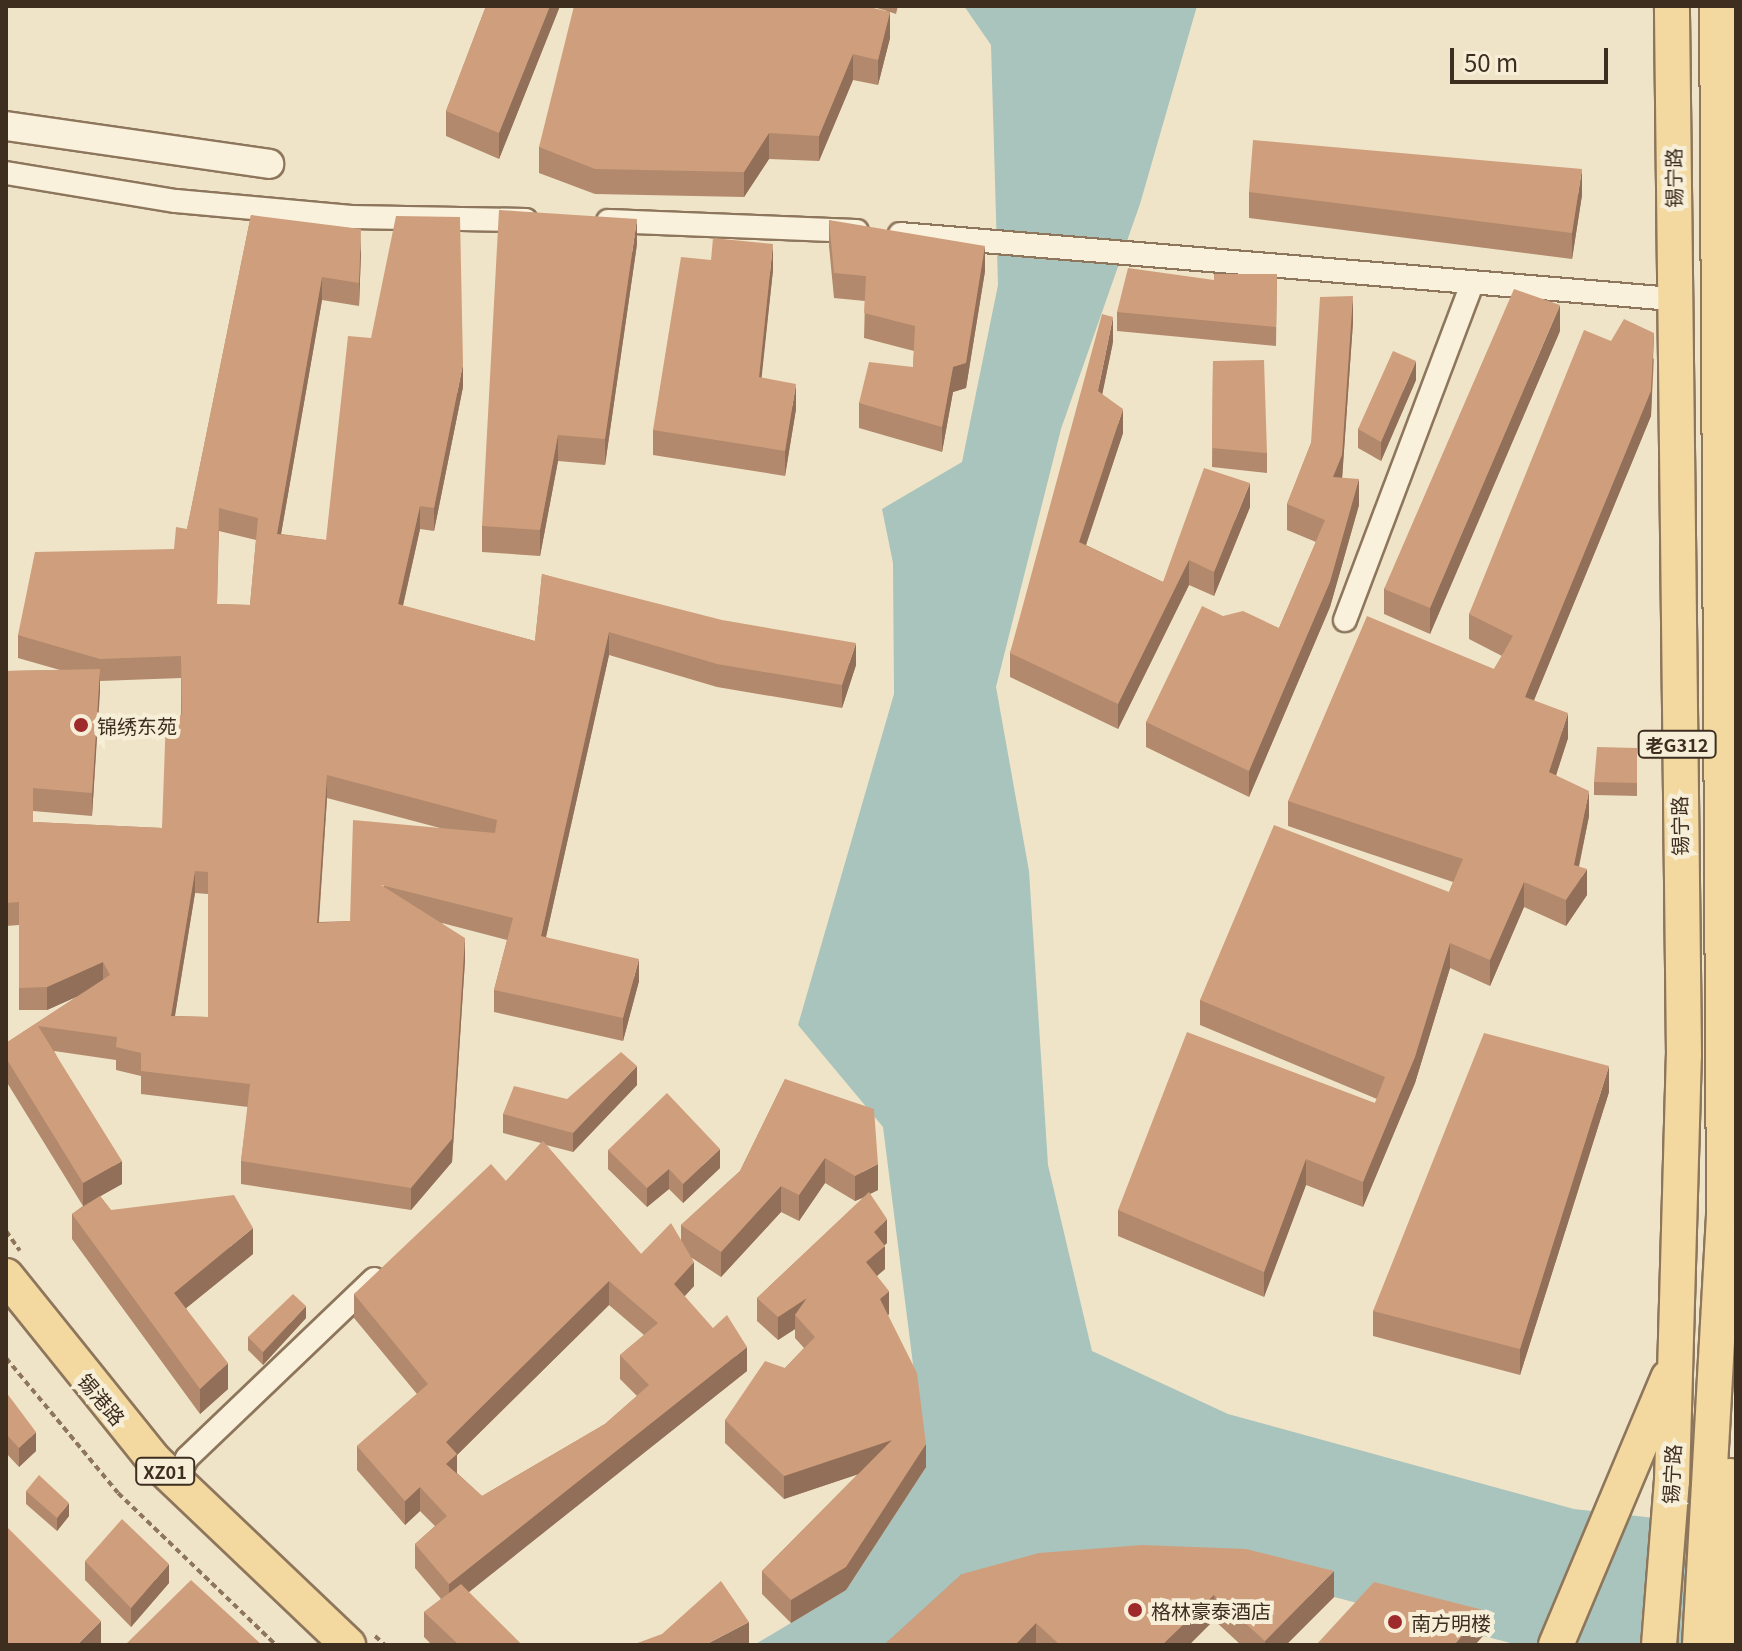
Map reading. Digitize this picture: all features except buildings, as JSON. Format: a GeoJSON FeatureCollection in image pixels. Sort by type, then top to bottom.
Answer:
{"type":"FeatureCollection","features":[{"type":"Feature","properties":{"kind":"main road","name":"锡宁路"},"geometry":{"type":"LineString","coordinates":[[1659,1645],[1672,1481],[1684,1055],[1672,6]]}},
{"type":"Feature","properties":{"kind":"main road","name":"锡宁路"},"geometry":{"type":"LineString","coordinates":[[1700,1645],[1720,1483],[1715,1369],[1726,964],[1728,337],[1717,6]]}},
{"type":"Feature","properties":{"kind":"main road","name":"锡港路"},"geometry":{"type":"LineString","coordinates":[[6,1276],[175,1481],[348,1645]]}},
{"type":"Feature","properties":{"kind":"main road","name":"锡港路"},"geometry":{"type":"LineString","coordinates":[[6,1313],[137,1475],[315,1645]]}},
{"type":"Feature","properties":{"kind":"main road"},"geometry":{"type":"LineString","coordinates":[[1556,1645],[1676,1359]]}},
{"type":"Feature","properties":{"kind":"main road"},"geometry":{"type":"LineString","coordinates":[[1720,1483],[1733,1645]]}},
{"type":"Feature","properties":{"kind":"street"},"geometry":{"type":"LineString","coordinates":[[6,126],[269,164]]}},
{"type":"Feature","properties":{"kind":"street"},"geometry":{"type":"LineString","coordinates":[[6,173],[176,201],[351,217],[548,220]]}},
{"type":"Feature","properties":{"kind":"street"},"geometry":{"type":"LineString","coordinates":[[579,220],[889,234],[1673,299]]}},
{"type":"Feature","properties":{"kind":"street"},"geometry":{"type":"LineString","coordinates":[[1345,620],[1472,284]]}},
{"type":"Feature","properties":{"kind":"street"},"geometry":{"type":"LineString","coordinates":[[175,1481],[187,1458],[392,1262]]}},
{"type":"Feature","properties":{"kind":"path"},"geometry":{"type":"LineString","coordinates":[[6,1358],[118,1493],[276,1645]]}},
{"type":"Feature","properties":{"kind":"water"},"geometry":{"type":"Polygon","coordinates":[[[964,6],[1197,6],[1140,204],[1061,429],[996,687],[1029,871],[1048,1165],[1092,1351],[1228,1414],[1574,1509],[1736,1527],[1736,1645],[1518,1645],[1246,1574],[912,1645],[754,1645],[846,1590],[926,1467],[883,1127],[798,1025],[894,694],[893,563],[882,509],[962,462],[998,285],[991,45],[964,6]]]}},
{"type":"Feature","properties":{"kind":"place","name":"锦绣东苑"},"geometry":{"type":"Point","coordinates":[81,725]}},
{"type":"Feature","properties":{"kind":"place","name":"格林豪泰酒店"},"geometry":{"type":"Point","coordinates":[1135,1610]}},
{"type":"Feature","properties":{"kind":"place","name":"南方明楼"},"geometry":{"type":"Point","coordinates":[1395,1622]}}]}
